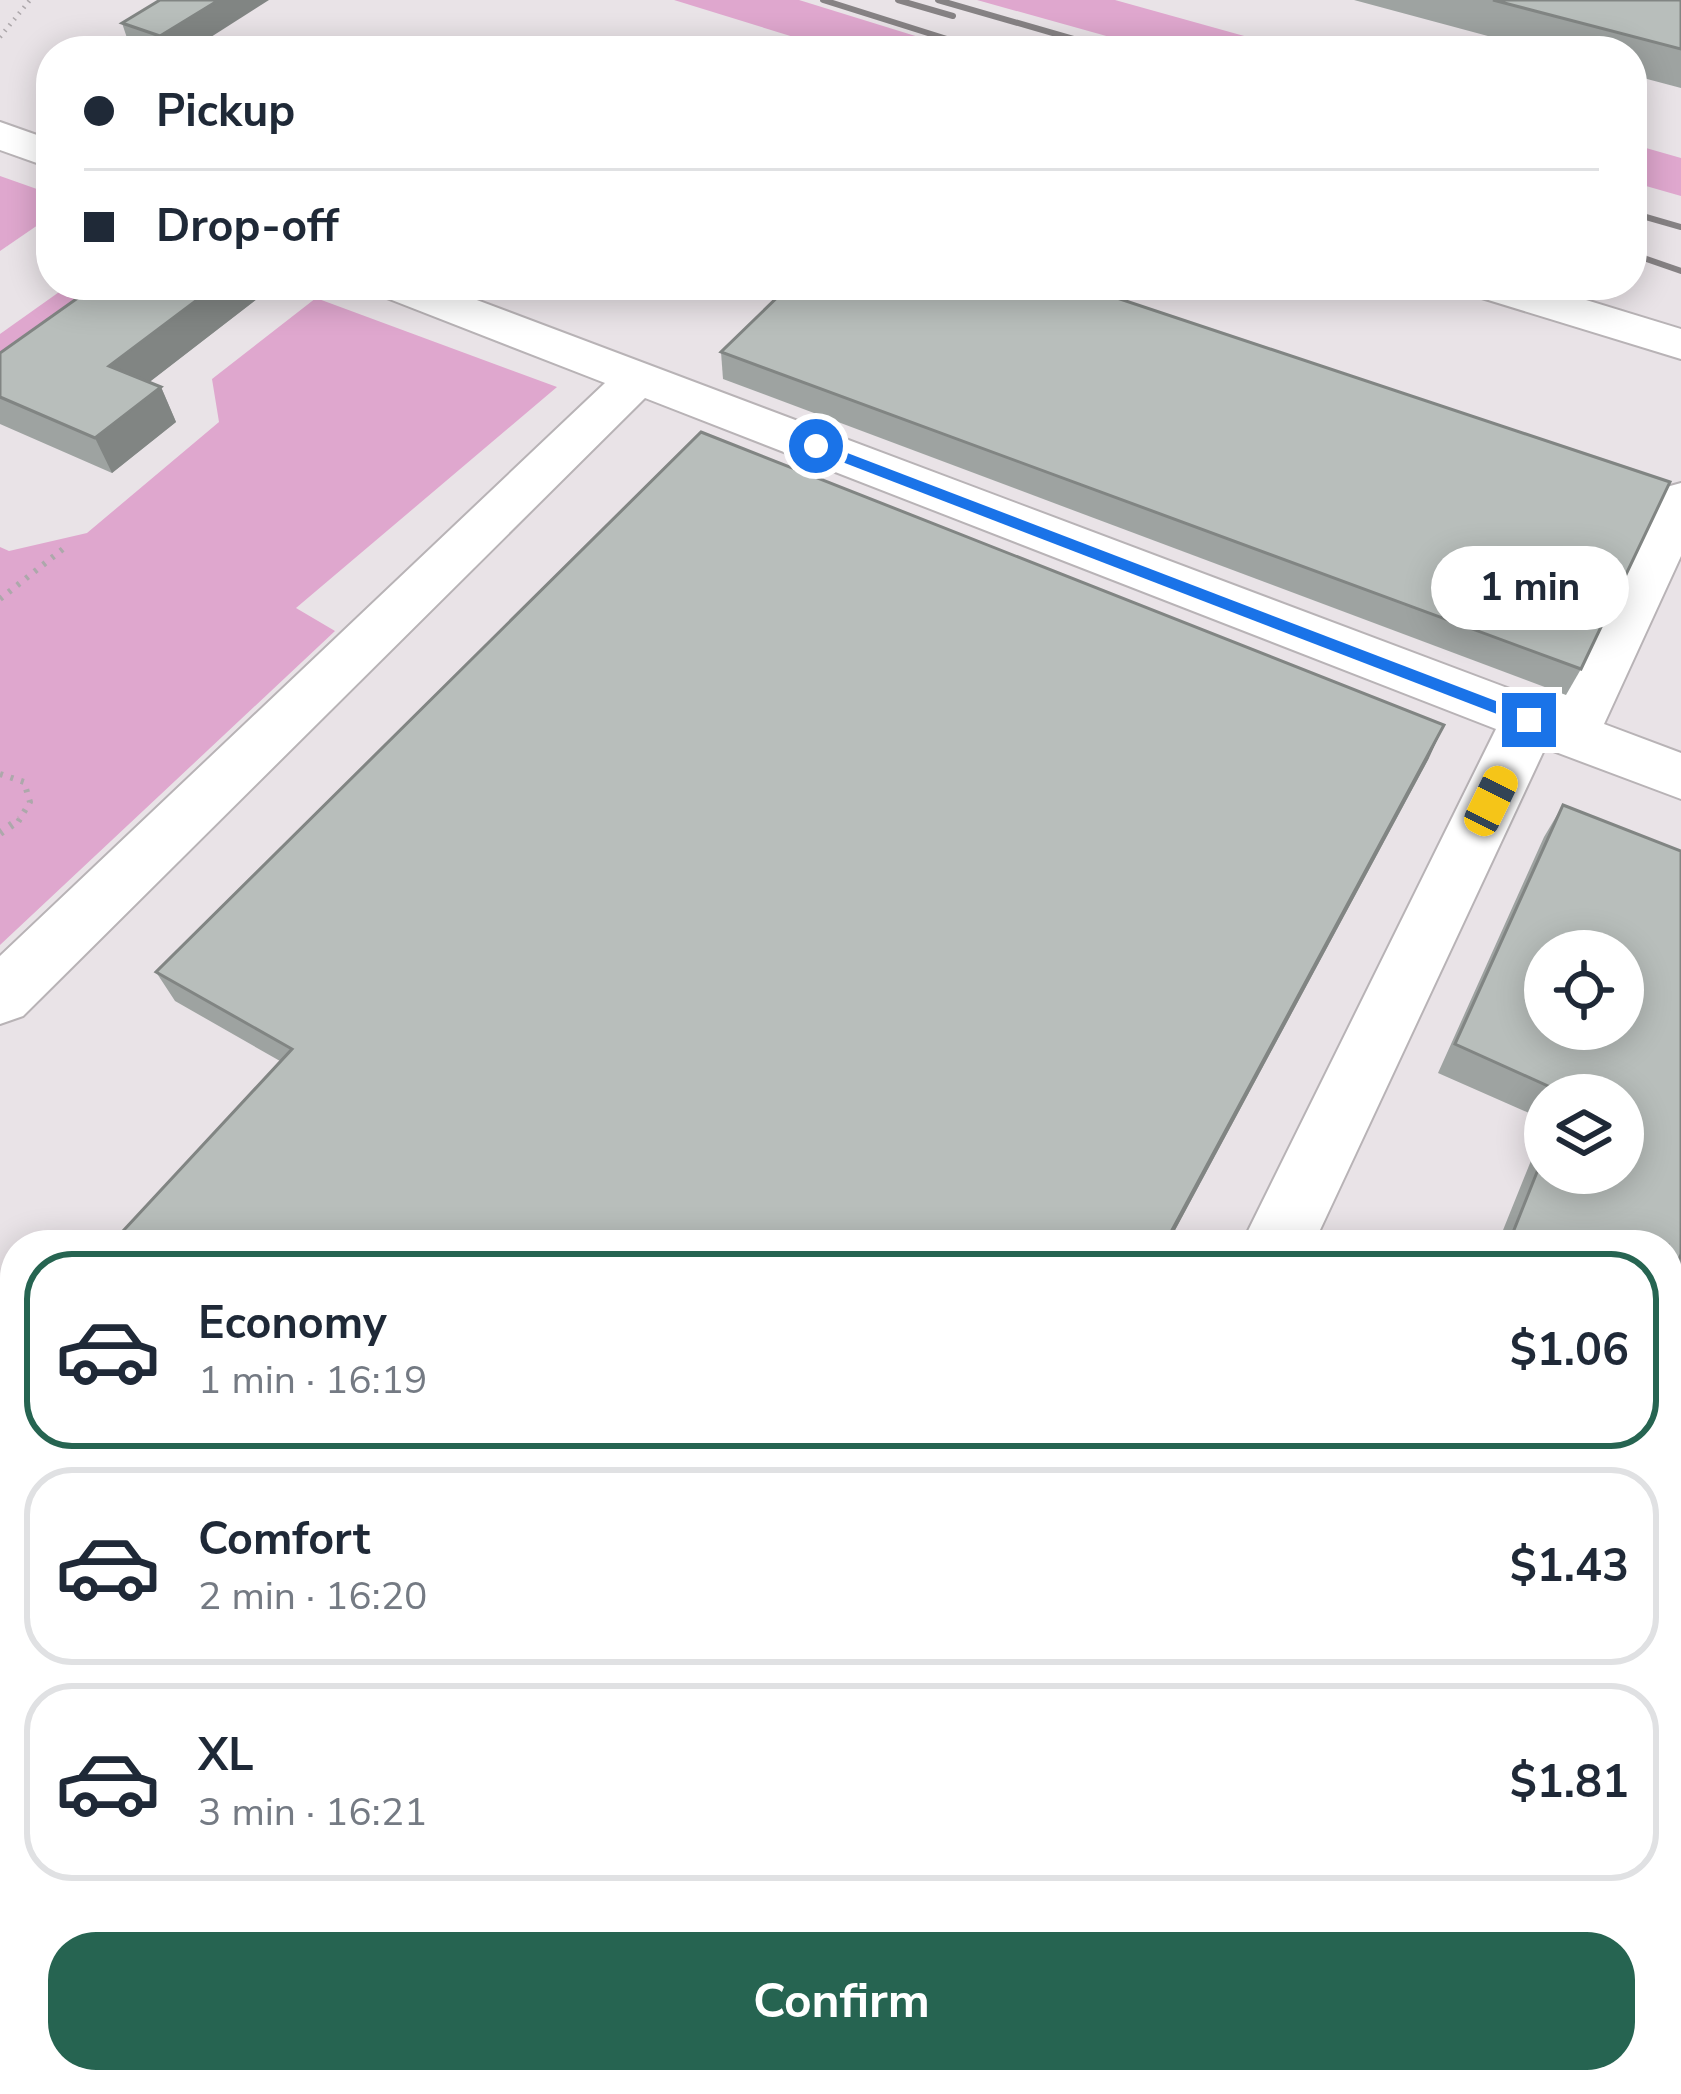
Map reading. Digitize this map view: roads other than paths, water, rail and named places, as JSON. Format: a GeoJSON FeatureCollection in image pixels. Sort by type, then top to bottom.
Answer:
{"type":"FeatureCollection","features":[{"type":"Feature","properties":{"kind":"lane"},"geometry":{"type":"LineString","coordinates":[[0,109],[36,122]]}},
{"type":"Feature","properties":{"kind":"lane"},"geometry":{"type":"LineString","coordinates":[[0,135],[36,149]]}},
{"type":"Feature","properties":{"kind":"lane"},"geometry":{"type":"LineString","coordinates":[[435,300],[1681,777]]}},
{"type":"Feature","properties":{"kind":"lane"},"geometry":{"type":"LineString","coordinates":[[1537,300],[1681,344]]}},
{"type":"Feature","properties":{"kind":"lane"},"geometry":{"type":"LineString","coordinates":[[0,997],[638,378]]}},
{"type":"Feature","properties":{"kind":"lane"},"geometry":{"type":"LineString","coordinates":[[1285,1230],[1550,728],[1681,500]]}},
{"type":"Feature","properties":{"kind":"railway"},"geometry":{"type":"LineString","coordinates":[[823,0],[937,36]]}},
{"type":"Feature","properties":{"kind":"railway"},"geometry":{"type":"LineString","coordinates":[[898,0],[953,16]]}},
{"type":"Feature","properties":{"kind":"railway"},"geometry":{"type":"LineString","coordinates":[[938,0],[1063,36]]}},
{"type":"Feature","properties":{"kind":"railway"},"geometry":{"type":"LineString","coordinates":[[1647,217],[1681,227]]}},
{"type":"Feature","properties":{"kind":"railway"},"geometry":{"type":"LineString","coordinates":[[1647,259],[1681,271]]}}]}
